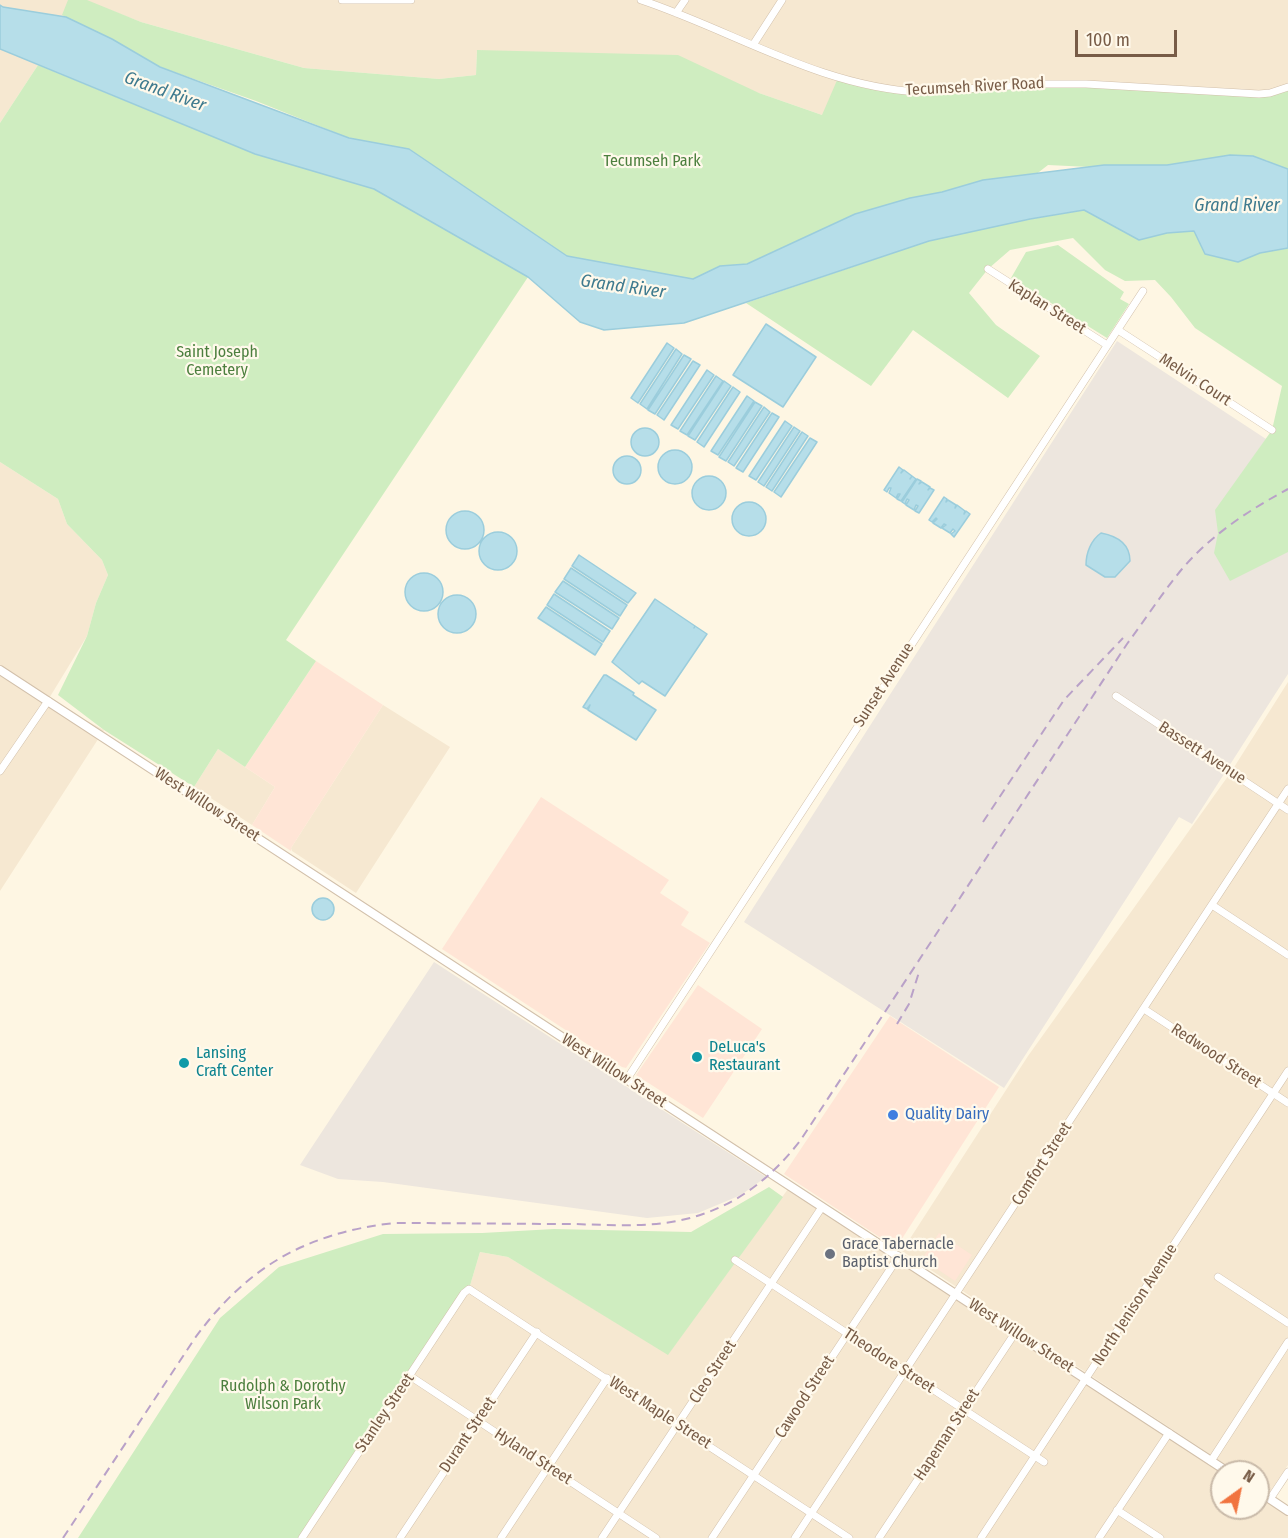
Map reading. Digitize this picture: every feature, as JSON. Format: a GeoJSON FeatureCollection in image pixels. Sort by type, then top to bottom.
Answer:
{"type":"FeatureCollection","features":[{"type":"Feature","properties":{"kind":"street"},"geometry":{"type":"LineString","coordinates":[[342,0],[411,0]]}},
{"type":"Feature","properties":{"kind":"street","name":"Tecumseh River Road"},"geometry":{"type":"LineString","coordinates":[[641,0],[838,78],[900,91],[1086,84],[1247,94],[1270,93],[1288,87]]}},
{"type":"Feature","properties":{"kind":"street"},"geometry":{"type":"LineString","coordinates":[[676,13],[685,0]]}},
{"type":"Feature","properties":{"kind":"street"},"geometry":{"type":"LineString","coordinates":[[753,45],[782,0]]}},
{"type":"Feature","properties":{"kind":"street","name":"Kaplan Street"},"geometry":{"type":"LineString","coordinates":[[988,269],[1107,345]]}},
{"type":"Feature","properties":{"kind":"street","name":"Sunset Avenue"},"geometry":{"type":"LineString","coordinates":[[627,1078],[1143,291]]}},
{"type":"Feature","properties":{"kind":"street","name":"Melvin Court"},"geometry":{"type":"LineString","coordinates":[[1118,330],[1272,430]]}},
{"type":"Feature","properties":{"kind":"street","name":"West Willow Street"},"geometry":{"type":"LineString","coordinates":[[0,669],[1210,1460]]}},
{"type":"Feature","properties":{"kind":"street","name":"Bassett Avenue"},"geometry":{"type":"LineString","coordinates":[[1116,696],[1288,810]]}},
{"type":"Feature","properties":{"kind":"street"},"geometry":{"type":"LineString","coordinates":[[0,771],[48,701]]}},
{"type":"Feature","properties":{"kind":"street"},"geometry":{"type":"LineString","coordinates":[[0,756],[11,754]]}},
{"type":"Feature","properties":{"kind":"street","name":"Comfort Street"},"geometry":{"type":"LineString","coordinates":[[795,1538],[1288,789]]}},
{"type":"Feature","properties":{"kind":"street"},"geometry":{"type":"LineString","coordinates":[[1212,905],[1288,955]]}},
{"type":"Feature","properties":{"kind":"street","name":"Redwood Street"},"geometry":{"type":"LineString","coordinates":[[1144,1009],[1288,1103]]}},
{"type":"Feature","properties":{"kind":"street","name":"North Jenison Avenue"},"geometry":{"type":"LineString","coordinates":[[981,1538],[1288,1071]]}},
{"type":"Feature","properties":{"kind":"street","name":"Cleo Street"},"geometry":{"type":"LineString","coordinates":[[602,1538],[822,1207]]}},
{"type":"Feature","properties":{"kind":"street","name":"Cawood Street"},"geometry":{"type":"LineString","coordinates":[[712,1538],[899,1256]]}},
{"type":"Feature","properties":{"kind":"street","name":"Theodore Street"},"geometry":{"type":"LineString","coordinates":[[735,1260],[1044,1462]]}},
{"type":"Feature","properties":{"kind":"street"},"geometry":{"type":"LineString","coordinates":[[1218,1277],[1288,1323]]}},
{"type":"Feature","properties":{"kind":"street","name":"West Maple Street"},"geometry":{"type":"LineString","coordinates":[[469,1289],[849,1538]]}},
{"type":"Feature","properties":{"kind":"street","name":"Stanley Street"},"geometry":{"type":"LineString","coordinates":[[302,1538],[464,1293],[469,1289]]}},
{"type":"Feature","properties":{"kind":"street","name":"Durant Street"},"geometry":{"type":"LineString","coordinates":[[400,1538],[537,1332]]}},
{"type":"Feature","properties":{"kind":"street","name":"Hapeman Street"},"geometry":{"type":"LineString","coordinates":[[879,1538],[1015,1333]]}},
{"type":"Feature","properties":{"kind":"street"},"geometry":{"type":"LineString","coordinates":[[1212,1460],[1288,1342]]}},
{"type":"Feature","properties":{"kind":"street","name":"Hyland Street"},"geometry":{"type":"LineString","coordinates":[[410,1376],[656,1538]]}},
{"type":"Feature","properties":{"kind":"street"},"geometry":{"type":"LineString","coordinates":[[501,1538],[607,1378]]}},
{"type":"Feature","properties":{"kind":"street"},"geometry":{"type":"LineString","coordinates":[[1099,1538],[1169,1433]]}},
{"type":"Feature","properties":{"kind":"street"},"geometry":{"type":"LineString","coordinates":[[1288,1472],[1270,1499],[1288,1511]]}},
{"type":"Feature","properties":{"kind":"street"},"geometry":{"type":"LineString","coordinates":[[1117,1510],[1158,1537]]}},
{"type":"Feature","properties":{"kind":"shaded area"},"geometry":{"type":"Polygon","coordinates":[[[0,0],[69,0],[66,17],[3,7],[0,5],[0,0]]]}},
{"type":"Feature","properties":{"kind":"shaded area"},"geometry":{"type":"Polygon","coordinates":[[[84,0],[1288,0],[1288,87],[1281,90],[822,115],[759,93],[477,50],[476,75],[439,79],[304,68],[141,22],[84,0]]]}},
{"type":"Feature","properties":{"kind":"shaded area"},"geometry":{"type":"Polygon","coordinates":[[[0,49],[38,65],[0,123],[0,49]]]}},
{"type":"Feature","properties":{"kind":"shaded area"},"geometry":{"type":"Polygon","coordinates":[[[1117,341],[1266,439],[1224,499],[1288,543],[1288,674],[1192,824],[1179,817],[1004,1088],[744,922],[1117,341]]]}},
{"type":"Feature","properties":{"kind":"shaded area"},"geometry":{"type":"Polygon","coordinates":[[[0,462],[58,499],[67,524],[102,560],[108,575],[96,603],[87,636],[48,700],[104,730],[0,891],[0,462]]]}},
{"type":"Feature","properties":{"kind":"shaded area"},"geometry":{"type":"Polygon","coordinates":[[[316,661],[383,705],[291,851],[252,825],[275,787],[245,767],[316,661]]]}},
{"type":"Feature","properties":{"kind":"shaded area"},"geometry":{"type":"Polygon","coordinates":[[[1288,682],[1288,1465],[1270,1492],[1270,1460],[1219,1460],[902,1251],[1028,1056],[1231,772],[1288,682]]]}},
{"type":"Feature","properties":{"kind":"shaded area"},"geometry":{"type":"Polygon","coordinates":[[[383,705],[450,747],[356,893],[292,851],[291,848],[383,705]]]}},
{"type":"Feature","properties":{"kind":"shaded area"},"geometry":{"type":"Polygon","coordinates":[[[218,749],[275,787],[252,825],[194,787],[218,749]]]}},
{"type":"Feature","properties":{"kind":"shaded area"},"geometry":{"type":"Polygon","coordinates":[[[541,797],[669,880],[660,893],[689,912],[681,925],[710,943],[626,1068],[442,949],[541,797]]]}},
{"type":"Feature","properties":{"kind":"shaded area"},"geometry":{"type":"Polygon","coordinates":[[[434,962],[766,1177],[741,1195],[698,1213],[647,1218],[383,1182],[338,1179],[300,1165],[434,962]]]}},
{"type":"Feature","properties":{"kind":"shaded area"},"geometry":{"type":"Polygon","coordinates":[[[698,985],[762,1029],[703,1118],[636,1075],[698,985]]]}},
{"type":"Feature","properties":{"kind":"shaded area"},"geometry":{"type":"Polygon","coordinates":[[[890,1016],[999,1087],[896,1248],[784,1174],[890,1016]]]}},
{"type":"Feature","properties":{"kind":"shaded area"},"geometry":{"type":"Polygon","coordinates":[[[788,1189],[1210,1464],[1210,1520],[1270,1520],[1270,1504],[1288,1516],[1288,1538],[304,1538],[469,1289],[480,1252],[508,1257],[668,1354],[788,1189]]]}},
{"type":"Feature","properties":{"kind":"shaded area"},"geometry":{"type":"Polygon","coordinates":[[[939,1233],[972,1255],[955,1281],[922,1259],[939,1233]]]}},
{"type":"Feature","properties":{"kind":"green space","name":"Tecumseh Park"},"geometry":{"type":"Polygon","coordinates":[[[68,0],[87,0],[141,22],[304,68],[439,79],[476,75],[477,50],[678,55],[759,93],[822,115],[838,78],[900,91],[1040,84],[1259,94],[1288,87],[1288,169],[1282,169],[1266,160],[1216,167],[1131,169],[1048,165],[1021,186],[747,264],[720,266],[693,279],[567,256],[409,149],[349,138],[256,101],[160,67],[112,39],[62,15],[68,0]]]}},
{"type":"Feature","properties":{"kind":"green space","name":"Saint Joseph Cemetery"},"geometry":{"type":"Polygon","coordinates":[[[38,65],[255,154],[374,189],[528,277],[286,640],[316,661],[245,767],[218,749],[194,787],[104,730],[58,695],[87,636],[96,603],[108,575],[102,560],[67,524],[58,499],[0,462],[0,123],[38,65]]]}},
{"type":"Feature","properties":{"kind":"green space"},"geometry":{"type":"Polygon","coordinates":[[[1084,210],[1139,240],[1167,233],[1194,231],[1205,254],[1238,262],[1260,253],[1288,248],[1288,552],[1230,581],[1214,553],[1218,533],[1215,510],[1272,430],[1282,386],[1195,328],[1155,280],[1125,281],[1105,270],[1073,238],[1010,250],[988,269],[969,293],[996,325],[1040,356],[1008,398],[913,330],[871,386],[746,303],[929,241],[1084,210]]]}},
{"type":"Feature","properties":{"kind":"green space"},"geometry":{"type":"Polygon","coordinates":[[[1058,245],[1124,292],[1120,299],[1129,304],[1107,338],[1011,278],[1026,252],[1058,245]]]}},
{"type":"Feature","properties":{"kind":"green space","name":"Rudolph & Dorothy Wilson Park"},"geometry":{"type":"Polygon","coordinates":[[[769,1187],[783,1197],[668,1355],[508,1257],[480,1252],[469,1289],[304,1538],[78,1538],[220,1318],[279,1267],[383,1234],[482,1233],[554,1229],[691,1232],[769,1187]]]}},
{"type":"Feature","properties":{"kind":"water","name":"Grand River"},"geometry":{"type":"Polygon","coordinates":[[[0,5],[66,17],[112,39],[160,67],[349,138],[409,149],[567,256],[693,279],[720,266],[747,264],[855,214],[983,180],[1104,165],[1167,165],[1230,155],[1253,156],[1288,169],[1288,248],[1260,253],[1238,262],[1205,254],[1194,231],[1167,233],[1139,240],[1084,210],[929,241],[684,323],[604,330],[580,322],[528,277],[374,189],[255,154],[0,49],[0,5]]]}},
{"type":"Feature","properties":{"kind":"water"},"geometry":{"type":"Polygon","coordinates":[[[766,324],[816,357],[783,407],[733,375],[766,324]]]}},
{"type":"Feature","properties":{"kind":"water"},"geometry":{"type":"Polygon","coordinates":[[[667,343],[674,348],[638,403],[631,398],[667,343]]]}},
{"type":"Feature","properties":{"kind":"water"},"geometry":{"type":"Polygon","coordinates":[[[676,349],[682,354],[647,409],[640,404],[676,349]]]}},
{"type":"Feature","properties":{"kind":"water"},"geometry":{"type":"Polygon","coordinates":[[[684,355],[691,359],[655,414],[648,410],[684,355]]]}},
{"type":"Feature","properties":{"kind":"water"},"geometry":{"type":"Polygon","coordinates":[[[693,361],[700,365],[664,420],[657,415],[693,361]]]}},
{"type":"Feature","properties":{"kind":"water"},"geometry":{"type":"Polygon","coordinates":[[[707,370],[714,375],[678,429],[671,425],[707,370]]]}},
{"type":"Feature","properties":{"kind":"water"},"geometry":{"type":"Polygon","coordinates":[[[716,376],[723,381],[687,435],[680,431],[716,376]]]}},
{"type":"Feature","properties":{"kind":"water"},"geometry":{"type":"Polygon","coordinates":[[[724,381],[731,386],[695,440],[688,436],[724,381]]]}},
{"type":"Feature","properties":{"kind":"water"},"geometry":{"type":"Polygon","coordinates":[[[733,387],[740,392],[704,447],[697,442],[733,387]]]}},
{"type":"Feature","properties":{"kind":"water"},"geometry":{"type":"Polygon","coordinates":[[[747,396],[754,401],[718,455],[711,451],[747,396]]]}},
{"type":"Feature","properties":{"kind":"water"},"geometry":{"type":"Polygon","coordinates":[[[755,402],[762,406],[726,461],[719,457],[755,402]]]}},
{"type":"Feature","properties":{"kind":"water"},"geometry":{"type":"Polygon","coordinates":[[[764,407],[770,412],[734,466],[728,462],[764,407]]]}},
{"type":"Feature","properties":{"kind":"water"},"geometry":{"type":"Polygon","coordinates":[[[772,413],[779,417],[743,472],[736,468],[772,413]]]}},
{"type":"Feature","properties":{"kind":"water"},"geometry":{"type":"Polygon","coordinates":[[[785,421],[792,426],[756,480],[749,476],[785,421]]]}},
{"type":"Feature","properties":{"kind":"water"},"geometry":{"type":"Polygon","coordinates":[[[794,427],[800,431],[764,486],[758,482],[794,427]]]}},
{"type":"Feature","properties":{"kind":"water"},"geometry":{"type":"Polygon","coordinates":[[[645,428],[655,432],[659,442],[655,452],[645,456],[635,452],[631,442],[635,432],[645,428]]]}},
{"type":"Feature","properties":{"kind":"water"},"geometry":{"type":"Polygon","coordinates":[[[802,432],[808,436],[772,491],[766,487],[802,432]]]}},
{"type":"Feature","properties":{"kind":"water"},"geometry":{"type":"Polygon","coordinates":[[[810,438],[817,442],[781,497],[774,492],[810,438]]]}},
{"type":"Feature","properties":{"kind":"water"},"geometry":{"type":"Polygon","coordinates":[[[675,450],[687,455],[692,467],[687,479],[675,484],[663,479],[658,467],[663,455],[675,450]]]}},
{"type":"Feature","properties":{"kind":"water"},"geometry":{"type":"Polygon","coordinates":[[[627,456],[637,460],[641,470],[637,480],[627,484],[617,480],[613,470],[617,460],[627,456]]]}},
{"type":"Feature","properties":{"kind":"water"},"geometry":{"type":"Polygon","coordinates":[[[899,467],[903,470],[901,473],[904,470],[916,479],[901,501],[897,499],[900,494],[896,498],[889,493],[891,488],[887,492],[884,490],[899,467]]]}},
{"type":"Feature","properties":{"kind":"water"},"geometry":{"type":"Polygon","coordinates":[[[709,476],[721,481],[726,493],[721,505],[709,510],[697,505],[692,493],[697,481],[709,476]]]}},
{"type":"Feature","properties":{"kind":"water"},"geometry":{"type":"Polygon","coordinates":[[[917,479],[921,481],[919,484],[922,482],[930,487],[928,490],[930,488],[934,490],[919,513],[915,511],[918,506],[916,505],[914,510],[906,505],[909,500],[907,499],[905,504],[902,502],[917,479]]]}},
{"type":"Feature","properties":{"kind":"water"},"geometry":{"type":"Polygon","coordinates":[[[944,497],[947,499],[946,502],[948,500],[956,505],[955,508],[957,505],[965,511],[964,514],[966,511],[970,514],[954,537],[951,534],[955,531],[953,529],[950,533],[942,528],[946,525],[944,524],[941,528],[933,523],[936,518],[932,522],[929,520],[944,497]]]}},
{"type":"Feature","properties":{"kind":"water"},"geometry":{"type":"Polygon","coordinates":[[[749,502],[761,507],[766,519],[761,531],[749,536],[737,531],[732,519],[737,507],[749,502]]]}},
{"type":"Feature","properties":{"kind":"water"},"geometry":{"type":"Polygon","coordinates":[[[465,511],[478,517],[484,530],[478,543],[465,549],[452,543],[446,530],[452,517],[465,511]]]}},
{"type":"Feature","properties":{"kind":"water"},"geometry":{"type":"Polygon","coordinates":[[[498,532],[511,538],[517,551],[511,564],[498,570],[485,564],[479,551],[485,538],[498,532]]]}},
{"type":"Feature","properties":{"kind":"water"},"geometry":{"type":"Polygon","coordinates":[[[1101,533],[1122,542],[1128,550],[1130,561],[1115,577],[1105,577],[1086,565],[1090,547],[1101,533]]]}},
{"type":"Feature","properties":{"kind":"water"},"geometry":{"type":"Polygon","coordinates":[[[579,555],[636,593],[628,603],[572,566],[579,555]]]}},
{"type":"Feature","properties":{"kind":"water"},"geometry":{"type":"Polygon","coordinates":[[[571,568],[627,605],[620,616],[564,579],[571,568]]]}},
{"type":"Feature","properties":{"kind":"water"},"geometry":{"type":"Polygon","coordinates":[[[424,573],[437,579],[443,592],[437,605],[424,611],[411,605],[405,592],[411,579],[424,573]]]}},
{"type":"Feature","properties":{"kind":"water"},"geometry":{"type":"Polygon","coordinates":[[[563,581],[619,618],[612,629],[555,592],[563,581]]]}},
{"type":"Feature","properties":{"kind":"water"},"geometry":{"type":"Polygon","coordinates":[[[554,594],[610,631],[603,642],[547,605],[554,594]]]}},
{"type":"Feature","properties":{"kind":"water"},"geometry":{"type":"Polygon","coordinates":[[[457,595],[470,601],[476,614],[470,627],[457,633],[444,627],[438,614],[444,601],[457,595]]]}},
{"type":"Feature","properties":{"kind":"water"},"geometry":{"type":"Polygon","coordinates":[[[655,599],[707,634],[665,696],[642,681],[639,684],[612,662],[655,599]]]}},
{"type":"Feature","properties":{"kind":"water"},"geometry":{"type":"Polygon","coordinates":[[[546,607],[602,644],[595,655],[538,618],[546,607]]]}},
{"type":"Feature","properties":{"kind":"water"},"geometry":{"type":"Polygon","coordinates":[[[604,675],[634,693],[633,695],[656,710],[636,740],[588,710],[590,705],[587,709],[583,707],[604,675]]]}},
{"type":"Feature","properties":{"kind":"water"},"geometry":{"type":"Polygon","coordinates":[[[323,898],[331,901],[334,909],[331,917],[323,920],[315,917],[312,909],[315,901],[323,898]]]}},
{"type":"Feature","properties":{"kind":"railway"},"geometry":{"type":"LineString","coordinates":[[63,1538],[195,1338],[215,1313],[236,1291],[258,1273],[306,1245],[333,1235],[394,1223],[622,1225],[671,1222],[718,1208],[745,1193],[769,1175],[800,1141],[1127,644],[1168,587],[1193,557],[1218,534],[1288,489]]}},
{"type":"Feature","properties":{"kind":"railway"},"geometry":{"type":"LineString","coordinates":[[983,822],[1064,700],[1123,638]]}},
{"type":"Feature","properties":{"kind":"railway"},"geometry":{"type":"LineString","coordinates":[[897,1024],[909,1004],[920,969]]}},
{"type":"Feature","properties":{"kind":"place","name":"DeLuca's Restaurant"},"geometry":{"type":"Point","coordinates":[697,1057]}},
{"type":"Feature","properties":{"kind":"place","name":"Lansing Craft Center"},"geometry":{"type":"Point","coordinates":[184,1063]}},
{"type":"Feature","properties":{"kind":"place","name":"Quality Dairy"},"geometry":{"type":"Point","coordinates":[893,1115]}},
{"type":"Feature","properties":{"kind":"place","name":"Grace Tabernacle Baptist Church"},"geometry":{"type":"Point","coordinates":[830,1254]}}]}
